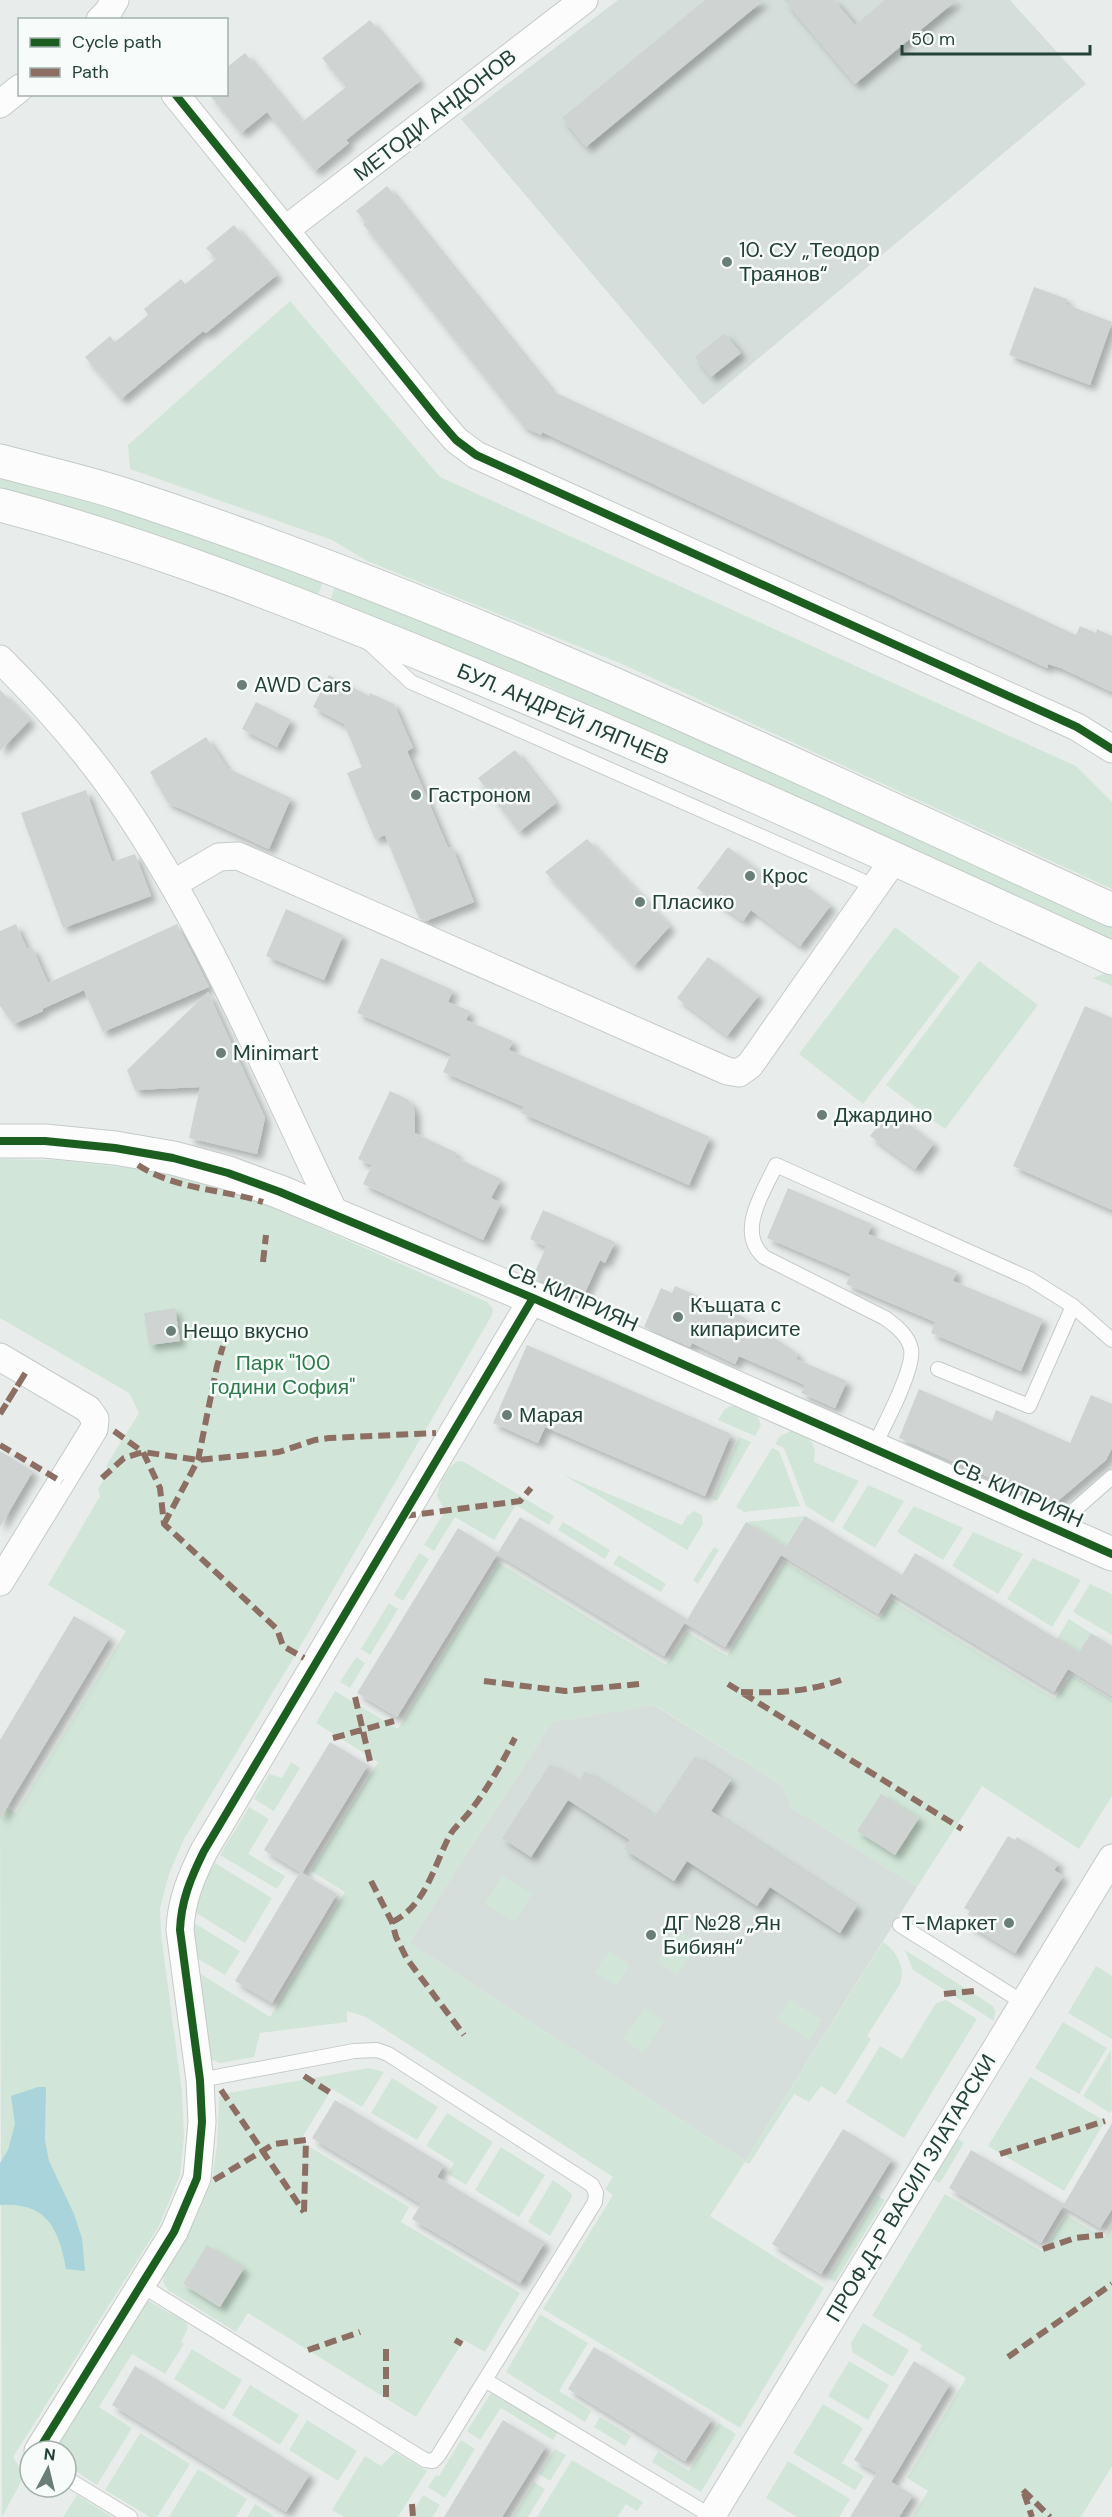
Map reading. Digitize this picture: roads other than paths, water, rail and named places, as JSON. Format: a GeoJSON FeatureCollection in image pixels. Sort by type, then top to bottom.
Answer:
{"type":"FeatureCollection","features":[{"type":"Feature","properties":{"kind":"main road"},"geometry":{"type":"LineString","coordinates":[[0,461],[121,494],[334,570],[524,645],[1112,910]]}},
{"type":"Feature","properties":{"kind":"main road","name":"БУЛ. АНДРЕЙ ЛЯПЧЕВ"},"geometry":{"type":"LineString","coordinates":[[0,506],[76,526],[345,622],[516,692],[895,858],[1112,958]]}},
{"type":"Feature","properties":{"kind":"main road","name":"СВ. КИПРИЯН"},"geometry":{"type":"LineString","coordinates":[[0,1141],[45,1141],[92,1146],[173,1158],[228,1173],[335,1214],[533,1298],[1112,1554]]}},
{"type":"Feature","properties":{"kind":"street","name":"МЕТОДИ АНДОНОВ"},"geometry":{"type":"LineString","coordinates":[[285,230],[584,0]]}},
{"type":"Feature","properties":{"kind":"street"},"geometry":{"type":"LineString","coordinates":[[0,104],[18,90]]}},
{"type":"Feature","properties":{"kind":"street"},"geometry":{"type":"LineString","coordinates":[[177,96],[437,418],[456,440],[476,455],[1077,727],[1112,749]]}},
{"type":"Feature","properties":{"kind":"street"},"geometry":{"type":"LineString","coordinates":[[0,659],[70,735],[102,776],[120,800],[173,884],[223,975],[335,1214]]}},
{"type":"Feature","properties":{"kind":"street"},"geometry":{"type":"LineString","coordinates":[[173,884],[219,857],[238,856],[727,1071],[739,1073],[750,1065],[895,858]]}},
{"type":"Feature","properties":{"kind":"street"},"geometry":{"type":"LineString","coordinates":[[45,2439],[174,2232],[197,2178],[202,2122],[200,2080],[180,1930],[181,1910],[187,1888],[204,1851],[533,1298]]}},
{"type":"Feature","properties":{"kind":"street"},"geometry":{"type":"LineString","coordinates":[[0,1357],[88,1409],[95,1419],[94,1429],[0,1582]]}},
{"type":"Feature","properties":{"kind":"street","name":"ПРОФ.Д-Р ВАСИЛ ЗЛАТАРСКИ"},"geometry":{"type":"LineString","coordinates":[[711,2516],[1112,1858]]}},
{"type":"Feature","properties":{"kind":"lane"},"geometry":{"type":"LineString","coordinates":[[345,622],[411,682],[876,887]]}},
{"type":"Feature","properties":{"kind":"lane"},"geometry":{"type":"LineString","coordinates":[[873,1448],[906,1378],[911,1350],[906,1337],[898,1327],[885,1318],[757,1251],[752,1242],[756,1209],[776,1165],[1030,1280],[1073,1306],[1112,1340]]}},
{"type":"Feature","properties":{"kind":"lane"},"geometry":{"type":"LineString","coordinates":[[938,1369],[1029,1406],[1073,1306]]}},
{"type":"Feature","properties":{"kind":"lane"},"geometry":{"type":"LineString","coordinates":[[1054,1528],[1112,1477]]}},
{"type":"Feature","properties":{"kind":"lane"},"geometry":{"type":"LineString","coordinates":[[900,1925],[1024,2003]]}},
{"type":"Feature","properties":{"kind":"lane"},"geometry":{"type":"LineString","coordinates":[[141,2285],[425,2460],[433,2461],[595,2202],[596,2193],[592,2185],[398,2059],[377,2050],[354,2051],[200,2080]]}},
{"type":"Feature","properties":{"kind":"lane"},"geometry":{"type":"LineString","coordinates":[[485,2380],[711,2516]]}},
{"type":"Feature","properties":{"kind":"lane"},"geometry":{"type":"LineString","coordinates":[[78,2485],[130,2517]]}},
{"type":"Feature","properties":{"kind":"water"},"geometry":{"type":"Polygon","coordinates":[[[38,2087],[46,2087],[45,2140],[49,2161],[74,2214],[82,2238],[85,2271],[66,2269],[54,2230],[48,2220],[39,2213],[16,2205],[0,2205],[0,2163],[8,2150],[15,2124],[11,2096],[38,2087]]]}},
{"type":"Feature","properties":{"kind":"place","name":"10. СУ „Теодор Траянов“"},"geometry":{"type":"Point","coordinates":[727,262]}},
{"type":"Feature","properties":{"kind":"place","name":"AWD Cars"},"geometry":{"type":"Point","coordinates":[242,685]}},
{"type":"Feature","properties":{"kind":"place","name":"Гастроном"},"geometry":{"type":"Point","coordinates":[416,795]}},
{"type":"Feature","properties":{"kind":"place","name":"Крос"},"geometry":{"type":"Point","coordinates":[750,876]}},
{"type":"Feature","properties":{"kind":"place","name":"Пласико"},"geometry":{"type":"Point","coordinates":[640,902]}},
{"type":"Feature","properties":{"kind":"place","name":"Minimart"},"geometry":{"type":"Point","coordinates":[221,1053]}},
{"type":"Feature","properties":{"kind":"place","name":"Джардино"},"geometry":{"type":"Point","coordinates":[822,1115]}},
{"type":"Feature","properties":{"kind":"place","name":"Къщата с кипарисите"},"geometry":{"type":"Point","coordinates":[678,1317]}},
{"type":"Feature","properties":{"kind":"place","name":"Нещо вкусно"},"geometry":{"type":"Point","coordinates":[171,1331]}},
{"type":"Feature","properties":{"kind":"place","name":"Марая"},"geometry":{"type":"Point","coordinates":[507,1415]}},
{"type":"Feature","properties":{"kind":"place","name":"Т-Маркет"},"geometry":{"type":"Point","coordinates":[1009,1923]}},
{"type":"Feature","properties":{"kind":"place","name":"ДГ №28 „Ян Бибиян“"},"geometry":{"type":"Point","coordinates":[651,1935]}},
{"type":"Feature","properties":{"kind":"park label","name":"Парк \"100 години София\""},"geometry":{"type":"Point","coordinates":[283,1375]}}]}
